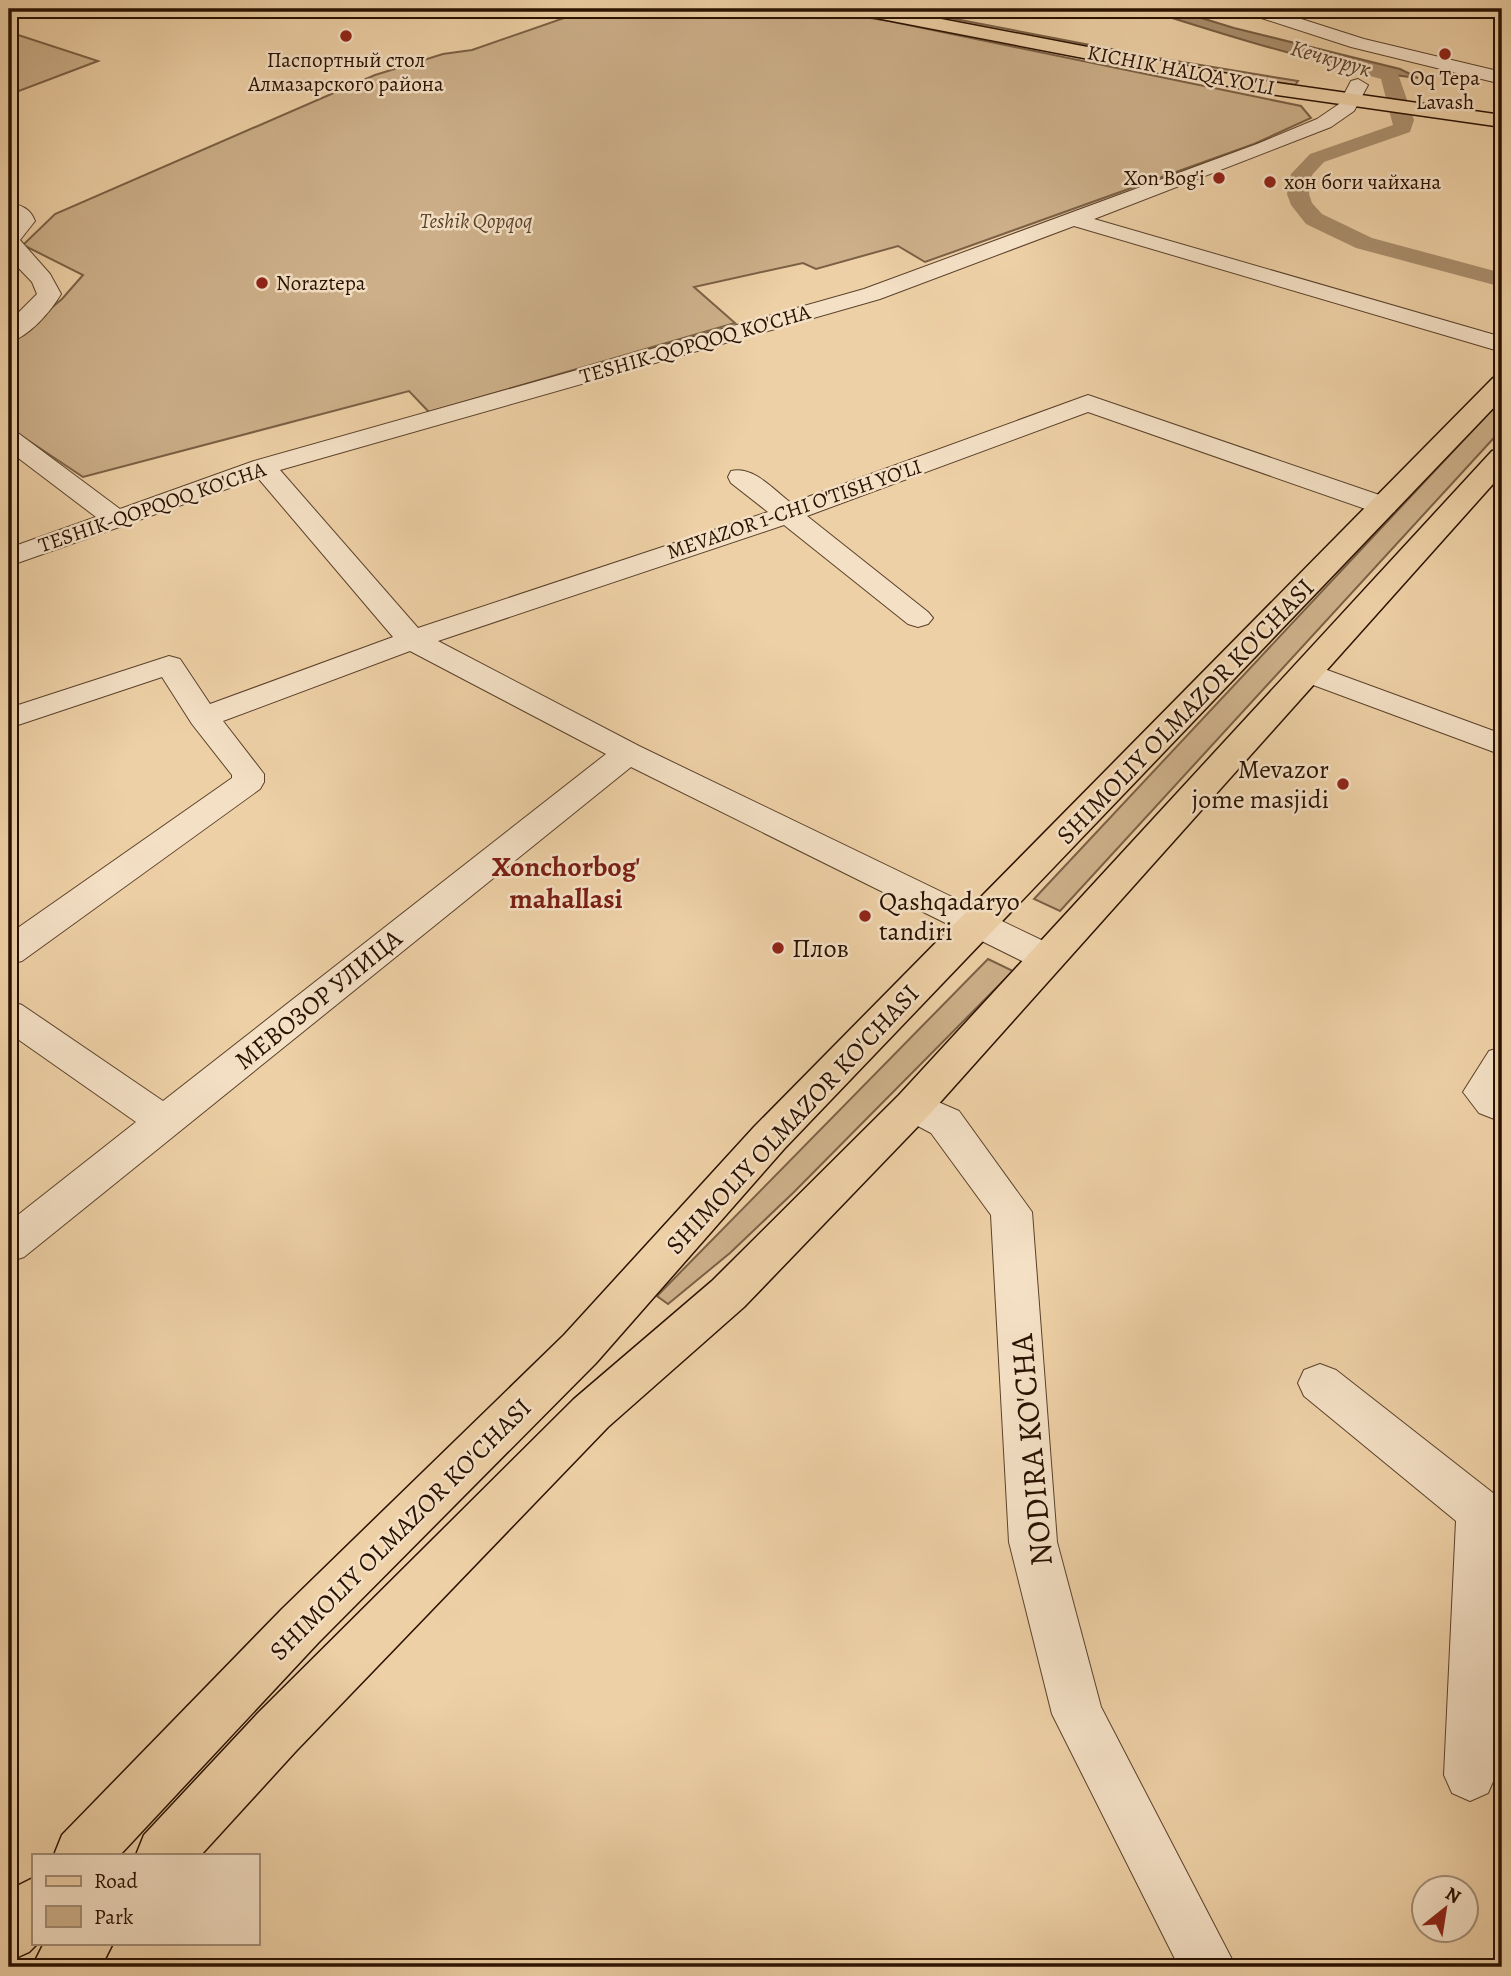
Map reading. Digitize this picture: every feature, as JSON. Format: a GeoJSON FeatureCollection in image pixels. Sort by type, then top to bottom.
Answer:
{"type":"FeatureCollection","features":[{"type":"Feature","properties":{"kind":"main road","name":"KICHIK HALQA YO'LI"},"geometry":{"type":"LineString","coordinates":[[861,9],[1206,76],[1428,103],[1502,121]]}},
{"type":"Feature","properties":{"kind":"main road","name":"KICHIK HALQA YO'LI"},"geometry":{"type":"LineString","coordinates":[[928,9],[1358,94]]}},
{"type":"Feature","properties":{"kind":"main road","name":"KICHIK HALQA YO'LI"},"geometry":{"type":"LineString","coordinates":[[1428,103],[1502,104]]}},
{"type":"Feature","properties":{"kind":"main road","name":"SHIMOLIY OLMAZOR KO'CHASI"},"geometry":{"type":"LineString","coordinates":[[83,1854],[300,1626],[580,1349],[769,1138],[1502,384]]}},
{"type":"Feature","properties":{"kind":"main road","name":"SHIMOLIY OLMAZOR KO'CHASI"},"geometry":{"type":"LineString","coordinates":[[165,1854],[277,1732],[590,1413],[728,1294],[913,1106],[1502,457]]}},
{"type":"Feature","properties":{"kind":"main road"},"geometry":{"type":"LineString","coordinates":[[237,1693],[277,1732]]}},
{"type":"Feature","properties":{"kind":"main road"},"geometry":{"type":"LineString","coordinates":[[9,1932],[32,1907]]}},
{"type":"Feature","properties":{"kind":"main road"},"geometry":{"type":"LineString","coordinates":[[61,1967],[83,1944]]}},
{"type":"Feature","properties":{"kind":"street"},"geometry":{"type":"LineString","coordinates":[[1252,9],[1358,43],[1502,78]]}},
{"type":"Feature","properties":{"kind":"street","name":"TESHIK-QOPQOQ KO'CHA"},"geometry":{"type":"LineString","coordinates":[[9,558],[263,467],[872,294],[1264,148],[1324,123],[1347,107],[1358,94]]}},
{"type":"Feature","properties":{"kind":"street"},"geometry":{"type":"LineString","coordinates":[[9,335],[44,303],[49,294],[47,285],[12,248],[9,240],[16,215]]}},
{"type":"Feature","properties":{"kind":"street"},"geometry":{"type":"LineString","coordinates":[[1074,218],[1093,227],[1502,345]]}},
{"type":"Feature","properties":{"kind":"street","name":"MEVAZOR 1-CHI O'TISH YO'LI"},"geometry":{"type":"LineString","coordinates":[[203,717],[412,640],[785,515],[1088,403],[1384,506]]}},
{"type":"Feature","properties":{"kind":"street"},"geometry":{"type":"LineString","coordinates":[[9,439],[115,518]]}},
{"type":"Feature","properties":{"kind":"street"},"geometry":{"type":"LineString","coordinates":[[263,467],[412,640],[628,752],[1047,958]]}},
{"type":"Feature","properties":{"kind":"street"},"geometry":{"type":"LineString","coordinates":[[741,477],[785,515],[918,618]]}},
{"type":"Feature","properties":{"kind":"street"},"geometry":{"type":"LineString","coordinates":[[9,719],[169,665],[203,717],[248,774],[248,782],[9,952]]}},
{"type":"Feature","properties":{"kind":"street"},"geometry":{"type":"LineString","coordinates":[[1308,672],[1502,745]]}},
{"type":"Feature","properties":{"kind":"street","name":"МЕВОЗОР УЛИЦА"},"geometry":{"type":"LineString","coordinates":[[9,1245],[628,752]]}},
{"type":"Feature","properties":{"kind":"street"},"geometry":{"type":"LineString","coordinates":[[9,1014],[164,1122]]}},
{"type":"Feature","properties":{"kind":"street"},"geometry":{"type":"LineString","coordinates":[[1502,1061],[1482,1092],[1502,1107]]}},
{"type":"Feature","properties":{"kind":"street","name":"NODIRA KO'CHA"},"geometry":{"type":"LineString","coordinates":[[913,1106],[945,1122],[1011,1212],[1033,1542],[1077,1714],[1209,1967]]}},
{"type":"Feature","properties":{"kind":"street"},"geometry":{"type":"LineString","coordinates":[[1320,1383],[1491,1518],[1470,1775]]}},
{"type":"Feature","properties":{"kind":"green space","name":"Teshik Qopqoq"},"geometry":{"type":"Polygon","coordinates":[[[590,9],[815,9],[889,21],[1301,106],[1311,118],[1254,144],[925,262],[898,246],[816,269],[803,263],[694,287],[735,323],[429,412],[409,391],[83,477],[14,431],[9,409],[9,343],[62,299],[83,275],[23,245],[55,214],[375,75],[443,54],[472,50],[590,9]]]}},
{"type":"Feature","properties":{"kind":"green space"},"geometry":{"type":"Polygon","coordinates":[[[880,9],[903,9],[1158,58],[1298,81],[1295,85],[1154,62],[880,9]]]}},
{"type":"Feature","properties":{"kind":"green space"},"geometry":{"type":"Polygon","coordinates":[[[9,32],[98,61],[11,94],[9,32]]]}},
{"type":"Feature","properties":{"kind":"green space"},"geometry":{"type":"Polygon","coordinates":[[[1502,399],[1502,429],[1060,911],[1034,899],[1502,399]]]}},
{"type":"Feature","properties":{"kind":"green space"},"geometry":{"type":"Polygon","coordinates":[[[988,959],[1013,971],[730,1253],[668,1304],[657,1296],[988,959]]]}},
{"type":"Feature","properties":{"kind":"water"},"geometry":{"type":"Polygon","coordinates":[[[1144,9],[1172,9],[1234,28],[1400,69],[1418,78],[1314,59],[1144,9]]]}},
{"type":"Feature","properties":{"kind":"waterway","name":"Кечкурук"},"geometry":{"type":"LineString","coordinates":[[1341,62],[1390,75],[1404,120],[1403,128],[1317,158],[1302,174],[1298,194],[1302,205],[1314,219],[1364,243],[1502,280]]}},
{"type":"Feature","properties":{"kind":"place","name":"Паспортный стол Алмазарского района"},"geometry":{"type":"Point","coordinates":[346,36]}},
{"type":"Feature","properties":{"kind":"place","name":"Oq Tepa Lavash"},"geometry":{"type":"Point","coordinates":[1445,54]}},
{"type":"Feature","properties":{"kind":"place","name":"Xon Bog'i"},"geometry":{"type":"Point","coordinates":[1219,178]}},
{"type":"Feature","properties":{"kind":"place","name":"хон боги чайхана"},"geometry":{"type":"Point","coordinates":[1270,182]}},
{"type":"Feature","properties":{"kind":"place","name":"Noraztepa"},"geometry":{"type":"Point","coordinates":[262,283]}},
{"type":"Feature","properties":{"kind":"place","name":"Mevazor jome masjidi"},"geometry":{"type":"Point","coordinates":[1343,784]}},
{"type":"Feature","properties":{"kind":"place","name":"Qashqadaryo tandiri"},"geometry":{"type":"Point","coordinates":[865,916]}},
{"type":"Feature","properties":{"kind":"place","name":"Плов"},"geometry":{"type":"Point","coordinates":[778,948]}},
{"type":"Feature","properties":{"kind":"district","name":"Xonchorbog' mahallasi"},"geometry":{"type":"Point","coordinates":[566,882]}}]}
